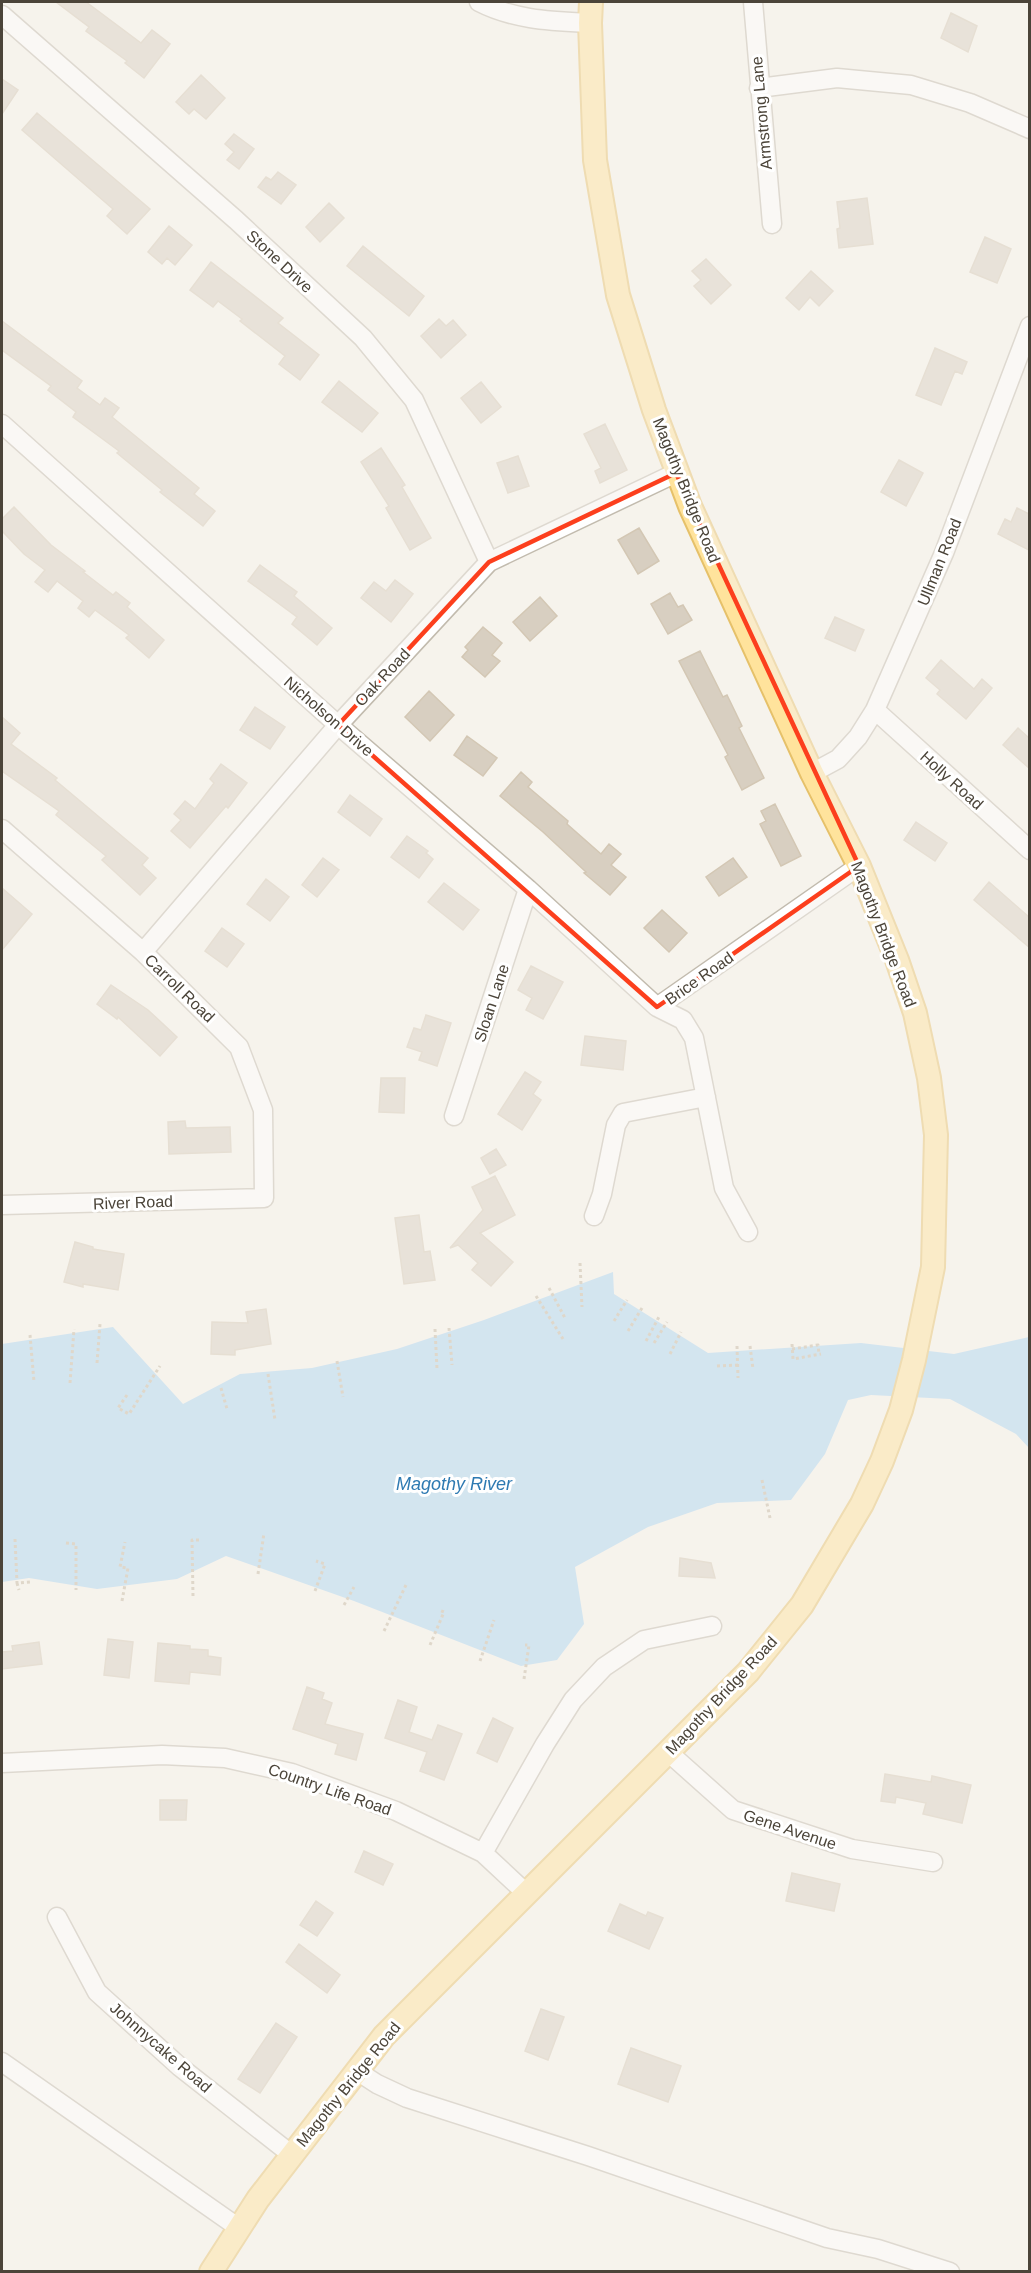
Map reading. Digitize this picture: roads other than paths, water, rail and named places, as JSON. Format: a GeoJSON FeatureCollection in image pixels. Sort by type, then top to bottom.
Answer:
{"type":"FeatureCollection","features":[{"type":"Feature","properties":{"kind":"main road","name":"Magothy Bridge Road"},"geometry":{"type":"LineString","coordinates":[[211,2271],[258,2199],[384,2036],[748,1672],[802,1605],[862,1504],[882,1461],[901,1410],[922,1323],[933,1256],[936,1136],[929,1078],[915,1013],[901,970],[859,866],[812,773],[676,473],[618,295],[595,160],[591,12]]}},
{"type":"Feature","properties":{"kind":"street"},"geometry":{"type":"LineString","coordinates":[[479,2],[515,16],[544,21],[591,12]]}},
{"type":"Feature","properties":{"kind":"street","name":"Armstrong Lane"},"geometry":{"type":"LineString","coordinates":[[753,2],[772,224]]}},
{"type":"Feature","properties":{"kind":"street","name":"Stone Drive"},"geometry":{"type":"LineString","coordinates":[[2,15],[236,220],[363,338],[414,400],[489,562]]}},
{"type":"Feature","properties":{"kind":"street"},"geometry":{"type":"LineString","coordinates":[[759,88],[837,78],[911,85],[970,104],[1029,129]]}},
{"type":"Feature","properties":{"kind":"street","name":"Ullman Road"},"geometry":{"type":"LineString","coordinates":[[812,773],[838,759],[858,738],[876,710],[944,553],[1029,326]]}},
{"type":"Feature","properties":{"kind":"street","name":"Nicholson Drive"},"geometry":{"type":"LineString","coordinates":[[2,424],[338,725],[528,889],[657,1007]]}},
{"type":"Feature","properties":{"kind":"street","name":"Oak Road"},"geometry":{"type":"LineString","coordinates":[[143,952],[338,725],[489,562],[676,473]]}},
{"type":"Feature","properties":{"kind":"street","name":"Holly Road"},"geometry":{"type":"LineString","coordinates":[[876,710],[1029,850]]}},
{"type":"Feature","properties":{"kind":"street","name":"Carroll Road"},"geometry":{"type":"LineString","coordinates":[[2,829],[143,952],[239,1047],[263,1110],[264,1198]]}},
{"type":"Feature","properties":{"kind":"street","name":"Brice Road"},"geometry":{"type":"LineString","coordinates":[[748,1232],[724,1188],[694,1038],[683,1020],[657,1007],[859,866]]}},
{"type":"Feature","properties":{"kind":"street","name":"Sloan Lane"},"geometry":{"type":"LineString","coordinates":[[454,1116],[528,889]]}},
{"type":"Feature","properties":{"kind":"street"},"geometry":{"type":"LineString","coordinates":[[594,1216],[602,1194],[616,1125],[623,1113],[706,1096]]}},
{"type":"Feature","properties":{"kind":"street","name":"River Road"},"geometry":{"type":"LineString","coordinates":[[2,1205],[264,1198]]}},
{"type":"Feature","properties":{"kind":"street"},"geometry":{"type":"LineString","coordinates":[[483,1853],[550,1735],[573,1700],[604,1667],[645,1640],[712,1626]]}},
{"type":"Feature","properties":{"kind":"street","name":"Gene Avenue"},"geometry":{"type":"LineString","coordinates":[[668,1752],[733,1810],[852,1849],[933,1862]]}},
{"type":"Feature","properties":{"kind":"street","name":"Country Life Road"},"geometry":{"type":"LineString","coordinates":[[2,1763],[162,1755],[225,1758],[292,1773],[396,1811],[483,1853],[527,1894]]}},
{"type":"Feature","properties":{"kind":"street","name":"Johnnycake Road"},"geometry":{"type":"LineString","coordinates":[[57,1917],[97,1992],[180,2067],[292,2155]]}},
{"type":"Feature","properties":{"kind":"street"},"geometry":{"type":"LineString","coordinates":[[2,2062],[239,2228]]}},
{"type":"Feature","properties":{"kind":"street"},"geometry":{"type":"LineString","coordinates":[[357,2071],[377,2084],[407,2097],[827,2238],[878,2249],[950,2271]]}},
{"type":"Feature","properties":{"kind":"water","name":"Magothy River"},"geometry":{"type":"Polygon","coordinates":[[[613,1272],[614,1294],[708,1353],[861,1343],[954,1354],[1029,1337],[1029,1448],[1016,1434],[950,1399],[871,1395],[848,1400],[825,1454],[791,1500],[717,1503],[648,1527],[575,1567],[584,1624],[557,1660],[521,1666],[354,1601],[226,1556],[177,1579],[97,1589],[29,1578],[2,1582],[2,1344],[113,1327],[183,1404],[240,1374],[312,1368],[397,1349],[484,1320],[613,1272]]]}}]}
